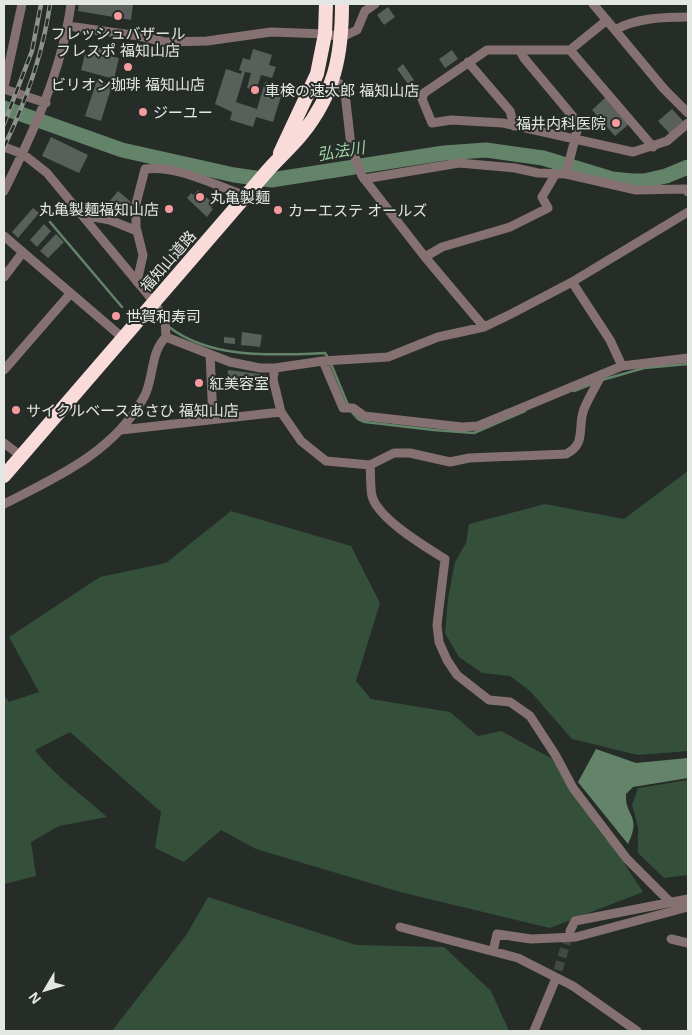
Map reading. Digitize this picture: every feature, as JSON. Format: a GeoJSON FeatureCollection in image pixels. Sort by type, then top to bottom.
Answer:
{"type":"FeatureCollection","features":[{"type":"Feature","properties":{"kind":"highway","name":"福知山道路"},"geometry":{"type":"LineString","coordinates":[[278,158],[317,74],[325,34],[326,4]]}},
{"type":"Feature","properties":{"kind":"highway","name":"福知山道路"},"geometry":{"type":"LineString","coordinates":[[4,476],[262,176],[304,132],[334,82],[342,37],[342,4]]}},
{"type":"Feature","properties":{"kind":"street"},"geometry":{"type":"LineString","coordinates":[[22,4],[4,88],[46,103]]}},
{"type":"Feature","properties":{"kind":"street"},"geometry":{"type":"LineString","coordinates":[[4,191],[46,103],[68,26],[71,4]]}},
{"type":"Feature","properties":{"kind":"street"},"geometry":{"type":"LineString","coordinates":[[342,37],[354,27],[365,4]]}},
{"type":"Feature","properties":{"kind":"street"},"geometry":{"type":"LineString","coordinates":[[68,26],[139,36],[165,42],[207,41],[271,32],[325,34],[342,37],[357,30],[365,11],[375,4]]}},
{"type":"Feature","properties":{"kind":"street"},"geometry":{"type":"LineString","coordinates":[[593,4],[664,89],[688,113]]}},
{"type":"Feature","properties":{"kind":"street"},"geometry":{"type":"LineString","coordinates":[[614,30],[626,23],[672,17],[688,17]]}},
{"type":"Feature","properties":{"kind":"street"},"geometry":{"type":"LineString","coordinates":[[606,20],[570,50],[487,50],[424,93],[422,99],[432,123],[451,120],[514,126],[633,152],[668,141],[688,123]]}},
{"type":"Feature","properties":{"kind":"street"},"geometry":{"type":"LineString","coordinates":[[570,50],[653,147]]}},
{"type":"Feature","properties":{"kind":"street"},"geometry":{"type":"LineString","coordinates":[[520,51],[575,119],[578,127],[566,174]]}},
{"type":"Feature","properties":{"kind":"street"},"geometry":{"type":"LineString","coordinates":[[468,62],[510,111],[514,126]]}},
{"type":"Feature","properties":{"kind":"street"},"geometry":{"type":"LineString","coordinates":[[334,82],[340,84],[345,93],[351,146],[364,179],[425,257],[484,326]]}},
{"type":"Feature","properties":{"kind":"street"},"geometry":{"type":"LineString","coordinates":[[4,147],[23,154],[48,173],[154,302],[165,320],[166,337],[162,341],[153,363],[145,396],[121,430],[88,459],[4,504]]}},
{"type":"Feature","properties":{"kind":"street"},"geometry":{"type":"LineString","coordinates":[[364,179],[460,163],[555,175],[566,174],[636,190],[686,189],[688,192]]}},
{"type":"Feature","properties":{"kind":"street"},"geometry":{"type":"LineString","coordinates":[[137,282],[143,255],[137,231],[136,204],[144,169],[152,168],[192,177],[238,193],[248,194]]}},
{"type":"Feature","properties":{"kind":"street"},"geometry":{"type":"LineString","coordinates":[[425,257],[442,247],[510,227],[548,208],[542,197],[555,175]]}},
{"type":"Feature","properties":{"kind":"street"},"geometry":{"type":"LineString","coordinates":[[166,337],[230,362],[275,368],[323,361],[388,357],[438,337],[484,326],[572,282],[688,212]]}},
{"type":"Feature","properties":{"kind":"street"},"geometry":{"type":"LineString","coordinates":[[83,216],[110,220],[137,231]]}},
{"type":"Feature","properties":{"kind":"street"},"geometry":{"type":"LineString","coordinates":[[4,236],[123,338]]}},
{"type":"Feature","properties":{"kind":"street"},"geometry":{"type":"LineString","coordinates":[[4,277],[23,252]]}},
{"type":"Feature","properties":{"kind":"street"},"geometry":{"type":"LineString","coordinates":[[572,282],[610,340],[622,366]]}},
{"type":"Feature","properties":{"kind":"street"},"geometry":{"type":"LineString","coordinates":[[4,370],[70,294]]}},
{"type":"Feature","properties":{"kind":"street"},"geometry":{"type":"LineString","coordinates":[[210,354],[213,419]]}},
{"type":"Feature","properties":{"kind":"street"},"geometry":{"type":"LineString","coordinates":[[323,361],[343,408],[353,408],[364,416],[439,426],[478,426],[622,366],[688,358]]}},
{"type":"Feature","properties":{"kind":"street"},"geometry":{"type":"LineString","coordinates":[[275,368],[274,379],[281,412],[301,441],[326,460],[370,465],[394,453],[410,453],[450,462],[469,458],[566,454],[575,449],[579,440],[583,411],[602,374]]}},
{"type":"Feature","properties":{"kind":"street"},"geometry":{"type":"LineString","coordinates":[[121,430],[281,412]]}},
{"type":"Feature","properties":{"kind":"street"},"geometry":{"type":"LineString","coordinates":[[4,443],[21,456]]}},
{"type":"Feature","properties":{"kind":"street"},"geometry":{"type":"LineString","coordinates":[[370,465],[372,497],[378,508],[416,540],[445,559],[438,633],[447,660],[457,675],[489,700],[510,702],[530,716],[556,756],[573,788],[627,859],[670,902]]}},
{"type":"Feature","properties":{"kind":"street"},"geometry":{"type":"LineString","coordinates":[[570,931],[575,921],[688,899]]}},
{"type":"Feature","properties":{"kind":"street"},"geometry":{"type":"LineString","coordinates":[[493,951],[497,934],[531,939],[576,937],[688,907]]}},
{"type":"Feature","properties":{"kind":"street"},"geometry":{"type":"LineString","coordinates":[[400,927],[518,958],[573,986],[636,1031]]}},
{"type":"Feature","properties":{"kind":"street"},"geometry":{"type":"LineString","coordinates":[[671,939],[688,943]]}},
{"type":"Feature","properties":{"kind":"street"},"geometry":{"type":"LineString","coordinates":[[534,1031],[554,983]]}},
{"type":"Feature","properties":{"kind":"shaded area"},"geometry":{"type":"Polygon","coordinates":[[[688,471],[688,751],[638,755],[572,739],[530,691],[510,676],[482,673],[459,657],[445,633],[448,598],[455,562],[466,543],[469,524],[545,504],[624,519],[688,471]]]}},
{"type":"Feature","properties":{"kind":"shaded area"},"geometry":{"type":"Polygon","coordinates":[[[231,511],[351,546],[380,603],[356,681],[371,699],[450,712],[478,736],[501,731],[558,762],[643,892],[550,928],[400,892],[256,849],[221,830],[184,862],[155,848],[161,812],[70,732],[35,750],[60,777],[107,817],[59,826],[31,842],[36,876],[4,884],[4,695],[9,702],[39,692],[9,637],[100,577],[166,563],[231,511]]]}},
{"type":"Feature","properties":{"kind":"shaded area"},"geometry":{"type":"Polygon","coordinates":[[[596,749],[636,763],[688,758],[688,778],[633,787],[626,794],[626,802],[633,821],[632,834],[628,844],[578,782],[596,749]]]}},
{"type":"Feature","properties":{"kind":"shaded area"},"geometry":{"type":"Polygon","coordinates":[[[688,780],[688,875],[664,878],[638,853],[638,827],[632,805],[638,788],[688,780]]]}},
{"type":"Feature","properties":{"kind":"shaded area"},"geometry":{"type":"Polygon","coordinates":[[[208,897],[356,945],[444,947],[491,991],[509,1031],[112,1031],[187,934],[208,897]]]}},
{"type":"Feature","properties":{"kind":"building","name":"フレッシュバザール フレスポ 福知山店"},"geometry":{"type":"Polygon","coordinates":[[[79,4],[133,4],[131,20],[78,11],[79,4]]]}},
{"type":"Feature","properties":{"kind":"building"},"geometry":{"type":"Polygon","coordinates":[[[388,7],[395,17],[384,25],[377,15],[388,7]]]}},
{"type":"Feature","properties":{"kind":"building"},"geometry":{"type":"Polygon","coordinates":[[[92,46],[103,49],[102,54],[119,58],[114,79],[81,70],[85,54],[89,55],[92,46]]]}},
{"type":"Feature","properties":{"kind":"building"},"geometry":{"type":"Polygon","coordinates":[[[253,49],[272,55],[269,65],[276,67],[272,78],[261,75],[256,91],[247,88],[251,73],[245,72],[236,102],[257,109],[265,82],[284,87],[273,122],[256,117],[253,127],[230,120],[232,112],[215,104],[226,69],[241,74],[242,71],[239,70],[243,58],[250,60],[253,49]]]}},
{"type":"Feature","properties":{"kind":"building"},"geometry":{"type":"Polygon","coordinates":[[[452,50],[458,59],[445,68],[439,59],[452,50]]]}},
{"type":"Feature","properties":{"kind":"building"},"geometry":{"type":"Polygon","coordinates":[[[403,64],[414,80],[408,84],[397,69],[403,64]]]}},
{"type":"Feature","properties":{"kind":"building"},"geometry":{"type":"Polygon","coordinates":[[[97,80],[112,85],[101,121],[85,116],[97,80]]]}},
{"type":"Feature","properties":{"kind":"building"},"geometry":{"type":"Polygon","coordinates":[[[606,97],[629,124],[615,136],[592,110],[606,97]]]}},
{"type":"Feature","properties":{"kind":"building"},"geometry":{"type":"Polygon","coordinates":[[[672,109],[684,122],[670,134],[658,121],[672,109]]]}},
{"type":"Feature","properties":{"kind":"building"},"geometry":{"type":"Polygon","coordinates":[[[51,137],[88,155],[79,173],[42,156],[51,137]]]}},
{"type":"Feature","properties":{"kind":"building"},"geometry":{"type":"Polygon","coordinates":[[[198,190],[214,204],[207,217],[187,198],[191,193],[193,195],[198,190]]]}},
{"type":"Feature","properties":{"kind":"building"},"geometry":{"type":"Polygon","coordinates":[[[118,191],[131,202],[122,212],[109,202],[118,191]]]}},
{"type":"Feature","properties":{"kind":"building"},"geometry":{"type":"Polygon","coordinates":[[[33,208],[39,213],[18,238],[12,232],[33,208]]]}},
{"type":"Feature","properties":{"kind":"building"},"geometry":{"type":"Polygon","coordinates":[[[44,224],[51,231],[37,247],[30,240],[44,224]]]}},
{"type":"Feature","properties":{"kind":"building"},"geometry":{"type":"Polygon","coordinates":[[[56,234],[64,242],[48,258],[40,251],[56,234]]]}},
{"type":"Feature","properties":{"kind":"building"},"geometry":{"type":"Polygon","coordinates":[[[242,332],[262,335],[260,347],[241,345],[242,332]]]}},
{"type":"Feature","properties":{"kind":"building"},"geometry":{"type":"Polygon","coordinates":[[[224,337],[235,338],[235,344],[224,343],[224,337]]]}},
{"type":"Feature","properties":{"kind":"building"},"geometry":{"type":"Polygon","coordinates":[[[228,370],[267,375],[265,386],[227,381],[228,370]]]}},
{"type":"Feature","properties":{"kind":"waterway","name":"弘法川"},"geometry":{"type":"LineString","coordinates":[[4,108],[122,150],[234,175],[271,180],[444,153],[486,150],[543,158],[612,179],[632,181],[644,181],[666,176],[688,167]]}},
{"type":"Feature","properties":{"kind":"waterway"},"geometry":{"type":"LineString","coordinates":[[50,222],[122,307]]}},
{"type":"Feature","properties":{"kind":"waterway"},"geometry":{"type":"LineString","coordinates":[[152,314],[162,322]]}},
{"type":"Feature","properties":{"kind":"waterway"},"geometry":{"type":"LineString","coordinates":[[169,327],[186,338],[224,350],[265,354],[325,353],[329,359]]}},
{"type":"Feature","properties":{"kind":"waterway"},"geometry":{"type":"LineString","coordinates":[[331,364],[348,405]]}},
{"type":"Feature","properties":{"kind":"waterway"},"geometry":{"type":"LineString","coordinates":[[602,380],[644,368],[688,364]]}},
{"type":"Feature","properties":{"kind":"waterway"},"geometry":{"type":"LineString","coordinates":[[574,391],[594,383]]}},
{"type":"Feature","properties":{"kind":"waterway"},"geometry":{"type":"LineString","coordinates":[[350,410],[358,419],[365,422],[474,433],[525,411]]}},
{"type":"Feature","properties":{"kind":"tunnel"},"geometry":{"type":"LineString","coordinates":[[554,983],[570,931]]}},
{"type":"Feature","properties":{"kind":"railway"},"geometry":{"type":"LineString","coordinates":[[4,124],[32,51],[41,4]]}},
{"type":"Feature","properties":{"kind":"railway"},"geometry":{"type":"LineString","coordinates":[[4,147],[33,77],[43,41],[50,4]]}},
{"type":"Feature","properties":{"kind":"place","name":"フレッシュバザール フレスポ 福知山店"},"geometry":{"type":"Point","coordinates":[118,16]}},
{"type":"Feature","properties":{"kind":"place","name":"ビリオン珈琲 福知山店"},"geometry":{"type":"Point","coordinates":[128,67]}},
{"type":"Feature","properties":{"kind":"place","name":"車検の速太郎 福知山店"},"geometry":{"type":"Point","coordinates":[255,90]}},
{"type":"Feature","properties":{"kind":"place","name":"ジーユー"},"geometry":{"type":"Point","coordinates":[143,112]}},
{"type":"Feature","properties":{"kind":"place","name":"福井内科医院"},"geometry":{"type":"Point","coordinates":[616,123]}},
{"type":"Feature","properties":{"kind":"place","name":"丸亀製麺"},"geometry":{"type":"Point","coordinates":[200,197]}},
{"type":"Feature","properties":{"kind":"place","name":"丸亀製麺福知山店"},"geometry":{"type":"Point","coordinates":[169,209]}},
{"type":"Feature","properties":{"kind":"place","name":"カーエステ オールズ"},"geometry":{"type":"Point","coordinates":[278,210]}},
{"type":"Feature","properties":{"kind":"place","name":"世賀和寿司"},"geometry":{"type":"Point","coordinates":[116,316]}},
{"type":"Feature","properties":{"kind":"place","name":"紅美容室"},"geometry":{"type":"Point","coordinates":[199,383]}},
{"type":"Feature","properties":{"kind":"place","name":"サイクルベースあさひ 福知山店"},"geometry":{"type":"Point","coordinates":[16,410]}}]}
